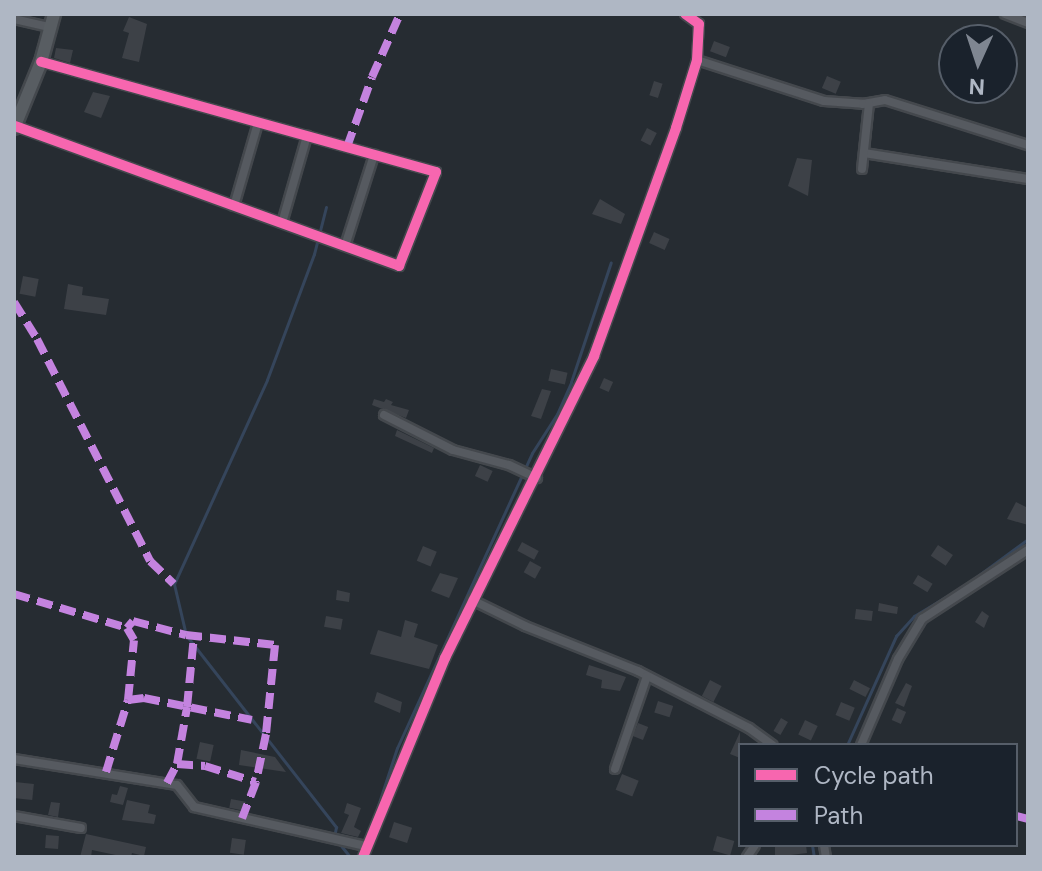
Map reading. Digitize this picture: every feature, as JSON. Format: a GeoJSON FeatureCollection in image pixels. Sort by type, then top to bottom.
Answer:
{"type":"FeatureCollection","features":[{"type":"Feature","properties":{"kind":"main road"},"geometry":{"type":"LineString","coordinates":[[15,127],[41,62],[54,14]]}},
{"type":"Feature","properties":{"kind":"street"},"geometry":{"type":"LineString","coordinates":[[363,857],[472,600],[537,478],[594,356],[676,128],[697,60],[699,24],[685,14]]}},
{"type":"Feature","properties":{"kind":"street"},"geometry":{"type":"LineString","coordinates":[[1005,14],[1028,23]]}},
{"type":"Feature","properties":{"kind":"street"},"geometry":{"type":"LineString","coordinates":[[14,19],[50,27]]}},
{"type":"Feature","properties":{"kind":"street"},"geometry":{"type":"LineString","coordinates":[[697,60],[824,101],[869,103],[885,100],[1028,145]]}},
{"type":"Feature","properties":{"kind":"street"},"geometry":{"type":"LineString","coordinates":[[15,127],[399,266],[436,172],[41,62]]}},
{"type":"Feature","properties":{"kind":"street"},"geometry":{"type":"LineString","coordinates":[[862,169],[869,103]]}},
{"type":"Feature","properties":{"kind":"street"},"geometry":{"type":"LineString","coordinates":[[234,206],[258,123]]}},
{"type":"Feature","properties":{"kind":"street"},"geometry":{"type":"LineString","coordinates":[[282,223],[307,136]]}},
{"type":"Feature","properties":{"kind":"street"},"geometry":{"type":"LineString","coordinates":[[864,153],[1028,179]]}},
{"type":"Feature","properties":{"kind":"street"},"geometry":{"type":"LineString","coordinates":[[345,246],[374,155]]}},
{"type":"Feature","properties":{"kind":"street"},"geometry":{"type":"LineString","coordinates":[[384,415],[453,450],[509,465],[537,478]]}},
{"type":"Feature","properties":{"kind":"street"},"geometry":{"type":"LineString","coordinates":[[862,743],[898,659],[922,619],[1028,550]]}},
{"type":"Feature","properties":{"kind":"street"},"geometry":{"type":"LineString","coordinates":[[472,600],[647,676],[749,728],[769,743]]}},
{"type":"Feature","properties":{"kind":"street"},"geometry":{"type":"LineString","coordinates":[[615,769],[647,676]]}},
{"type":"Feature","properties":{"kind":"street"},"geometry":{"type":"LineString","coordinates":[[14,759],[177,785],[194,807],[366,846]]}},
{"type":"Feature","properties":{"kind":"street"},"geometry":{"type":"LineString","coordinates":[[14,816],[81,828]]}},
{"type":"Feature","properties":{"kind":"building"},"geometry":{"type":"Polygon","coordinates":[[[129,17],[147,24],[139,62],[122,58],[129,33],[123,31],[129,17]]]}},
{"type":"Feature","properties":{"kind":"building"},"geometry":{"type":"Polygon","coordinates":[[[714,41],[730,47],[726,57],[710,51],[714,41]]]}},
{"type":"Feature","properties":{"kind":"building"},"geometry":{"type":"Polygon","coordinates":[[[56,48],[73,50],[70,63],[54,58],[56,48]]]}},
{"type":"Feature","properties":{"kind":"building"},"geometry":{"type":"Polygon","coordinates":[[[827,76],[841,82],[836,94],[822,88],[827,76]]]}},
{"type":"Feature","properties":{"kind":"building"},"geometry":{"type":"Polygon","coordinates":[[[654,81],[663,84],[658,98],[649,95],[654,81]]]}},
{"type":"Feature","properties":{"kind":"building"},"geometry":{"type":"Polygon","coordinates":[[[93,92],[110,96],[101,118],[84,112],[93,92]]]}},
{"type":"Feature","properties":{"kind":"building"},"geometry":{"type":"Polygon","coordinates":[[[647,128],[657,133],[650,145],[641,140],[647,128]]]}},
{"type":"Feature","properties":{"kind":"building"},"geometry":{"type":"Polygon","coordinates":[[[797,158],[812,160],[808,196],[788,186],[797,158]]]}},
{"type":"Feature","properties":{"kind":"building"},"geometry":{"type":"Polygon","coordinates":[[[600,199],[625,214],[621,224],[592,214],[600,199]]]}},
{"type":"Feature","properties":{"kind":"building"},"geometry":{"type":"Polygon","coordinates":[[[654,232],[670,239],[665,250],[649,243],[654,232]]]}},
{"type":"Feature","properties":{"kind":"building"},"geometry":{"type":"Polygon","coordinates":[[[23,276],[39,279],[35,297],[20,294],[23,276]]]}},
{"type":"Feature","properties":{"kind":"building"},"geometry":{"type":"Polygon","coordinates":[[[68,284],[83,287],[82,295],[109,299],[106,315],[64,309],[68,284]]]}},
{"type":"Feature","properties":{"kind":"building"},"geometry":{"type":"Polygon","coordinates":[[[551,369],[568,373],[565,385],[548,381],[551,369]]]}},
{"type":"Feature","properties":{"kind":"building"},"geometry":{"type":"Polygon","coordinates":[[[604,378],[613,382],[609,392],[600,388],[604,378]]]}},
{"type":"Feature","properties":{"kind":"building"},"geometry":{"type":"Polygon","coordinates":[[[542,389],[551,391],[541,419],[531,416],[542,389]]]}},
{"type":"Feature","properties":{"kind":"building"},"geometry":{"type":"Polygon","coordinates":[[[374,399],[384,402],[386,399],[393,402],[391,405],[409,410],[406,418],[372,405],[374,399]]]}},
{"type":"Feature","properties":{"kind":"building"},"geometry":{"type":"Polygon","coordinates":[[[397,430],[434,448],[432,453],[395,436],[397,430]]]}},
{"type":"Feature","properties":{"kind":"building"},"geometry":{"type":"Polygon","coordinates":[[[480,465],[493,471],[488,482],[475,476],[480,465]]]}},
{"type":"Feature","properties":{"kind":"building"},"geometry":{"type":"Polygon","coordinates":[[[1016,502],[1028,508],[1028,525],[1007,519],[1016,502]]]}},
{"type":"Feature","properties":{"kind":"building"},"geometry":{"type":"Polygon","coordinates":[[[522,542],[539,551],[534,560],[517,551],[522,542]]]}},
{"type":"Feature","properties":{"kind":"building"},"geometry":{"type":"Polygon","coordinates":[[[938,545],[953,555],[946,566],[931,556],[938,545]]]}},
{"type":"Feature","properties":{"kind":"building"},"geometry":{"type":"Polygon","coordinates":[[[423,546],[437,552],[431,567],[417,561],[423,546]]]}},
{"type":"Feature","properties":{"kind":"building"},"geometry":{"type":"Polygon","coordinates":[[[530,561],[541,567],[535,579],[524,572],[530,561]]]}},
{"type":"Feature","properties":{"kind":"building"},"geometry":{"type":"Polygon","coordinates":[[[440,573],[458,578],[449,598],[431,591],[440,573]]]}},
{"type":"Feature","properties":{"kind":"building"},"geometry":{"type":"Polygon","coordinates":[[[918,575],[933,584],[927,592],[913,584],[918,575]]]}},
{"type":"Feature","properties":{"kind":"building"},"geometry":{"type":"Polygon","coordinates":[[[337,590],[350,593],[349,602],[336,600],[337,590]]]}},
{"type":"Feature","properties":{"kind":"building"},"geometry":{"type":"Polygon","coordinates":[[[879,603],[898,607],[897,614],[878,611],[879,603]]]}},
{"type":"Feature","properties":{"kind":"building"},"geometry":{"type":"Polygon","coordinates":[[[856,609],[873,611],[872,621],[855,619],[856,609]]]}},
{"type":"Feature","properties":{"kind":"building"},"geometry":{"type":"Polygon","coordinates":[[[982,611],[989,616],[984,628],[975,622],[982,611]]]}},
{"type":"Feature","properties":{"kind":"building"},"geometry":{"type":"Polygon","coordinates":[[[326,616],[343,619],[341,630],[324,627],[326,616]]]}},
{"type":"Feature","properties":{"kind":"building"},"geometry":{"type":"Polygon","coordinates":[[[405,620],[418,624],[414,637],[438,645],[429,669],[370,654],[378,630],[401,637],[405,620]]]}},
{"type":"Feature","properties":{"kind":"building"},"geometry":{"type":"Polygon","coordinates":[[[589,665],[626,677],[620,691],[601,688],[602,680],[586,675],[589,665]]]}},
{"type":"Feature","properties":{"kind":"building"},"geometry":{"type":"Polygon","coordinates":[[[710,680],[722,686],[713,702],[702,696],[710,680]]]}},
{"type":"Feature","properties":{"kind":"building"},"geometry":{"type":"Polygon","coordinates":[[[854,680],[870,688],[865,697],[849,689],[854,680]]]}},
{"type":"Feature","properties":{"kind":"building"},"geometry":{"type":"Polygon","coordinates":[[[906,683],[912,686],[904,707],[895,703],[906,683]]]}},
{"type":"Feature","properties":{"kind":"building"},"geometry":{"type":"Polygon","coordinates":[[[377,692],[402,702],[400,713],[374,702],[377,692]]]}},
{"type":"Feature","properties":{"kind":"building"},"geometry":{"type":"Polygon","coordinates":[[[658,701],[673,706],[670,717],[654,712],[658,701]]]}},
{"type":"Feature","properties":{"kind":"building"},"geometry":{"type":"Polygon","coordinates":[[[841,702],[855,708],[849,721],[836,715],[841,702]]]}},
{"type":"Feature","properties":{"kind":"building"},"geometry":{"type":"Polygon","coordinates":[[[897,708],[906,712],[901,724],[892,720],[897,708]]]}},
{"type":"Feature","properties":{"kind":"building"},"geometry":{"type":"Polygon","coordinates":[[[781,718],[788,722],[780,735],[774,731],[781,718]]]}},
{"type":"Feature","properties":{"kind":"building"},"geometry":{"type":"Polygon","coordinates":[[[805,720],[818,726],[811,740],[798,735],[805,720]]]}},
{"type":"Feature","properties":{"kind":"building"},"geometry":{"type":"Polygon","coordinates":[[[638,723],[648,727],[643,740],[633,736],[638,723]]]}},
{"type":"Feature","properties":{"kind":"building"},"geometry":{"type":"Polygon","coordinates":[[[740,732],[738,757],[730,754],[740,732]]]}},
{"type":"Feature","properties":{"kind":"building"},"geometry":{"type":"Polygon","coordinates":[[[200,742],[214,745],[210,762],[196,759],[200,742]]]}},
{"type":"Feature","properties":{"kind":"building"},"geometry":{"type":"Polygon","coordinates":[[[241,750],[275,757],[286,772],[239,765],[241,750]]]}},
{"type":"Feature","properties":{"kind":"building"},"geometry":{"type":"Polygon","coordinates":[[[622,774],[639,781],[632,797],[616,790],[622,774]]]}},
{"type":"Feature","properties":{"kind":"building"},"geometry":{"type":"Polygon","coordinates":[[[15,782],[34,784],[32,800],[14,798],[15,782]]]}},
{"type":"Feature","properties":{"kind":"building"},"geometry":{"type":"Polygon","coordinates":[[[120,786],[128,788],[123,805],[110,802],[112,794],[117,795],[120,786]]]}},
{"type":"Feature","properties":{"kind":"building"},"geometry":{"type":"Polygon","coordinates":[[[231,799],[246,802],[244,811],[229,808],[231,799]]]}},
{"type":"Feature","properties":{"kind":"building"},"geometry":{"type":"Polygon","coordinates":[[[127,800],[150,805],[148,813],[156,815],[154,824],[122,820],[127,800]]]}},
{"type":"Feature","properties":{"kind":"building"},"geometry":{"type":"Polygon","coordinates":[[[51,802],[60,803],[58,817],[48,815],[51,802]]]}},
{"type":"Feature","properties":{"kind":"building"},"geometry":{"type":"Polygon","coordinates":[[[347,803],[361,808],[354,827],[361,831],[358,837],[341,833],[349,815],[344,813],[347,803]]]}},
{"type":"Feature","properties":{"kind":"building"},"geometry":{"type":"Polygon","coordinates":[[[394,822],[412,828],[407,843],[389,837],[394,822]]]}},
{"type":"Feature","properties":{"kind":"building"},"geometry":{"type":"Polygon","coordinates":[[[86,834],[146,847],[144,856],[132,853],[131,857],[125,857],[92,850],[91,857],[80,857],[86,834]]]}},
{"type":"Feature","properties":{"kind":"building"},"geometry":{"type":"Polygon","coordinates":[[[46,835],[59,836],[58,849],[45,848],[46,835]]]}},
{"type":"Feature","properties":{"kind":"building"},"geometry":{"type":"Polygon","coordinates":[[[717,836],[734,841],[730,855],[713,850],[717,836]]]}},
{"type":"Feature","properties":{"kind":"building"},"geometry":{"type":"Polygon","coordinates":[[[232,838],[246,840],[244,855],[230,853],[232,838]]]}},
{"type":"Feature","properties":{"kind":"building"},"geometry":{"type":"Polygon","coordinates":[[[775,847],[806,847],[807,853],[775,857],[775,847]]]}},
{"type":"Feature","properties":{"kind":"waterway"},"geometry":{"type":"LineString","coordinates":[[326,207],[314,254],[267,380],[174,584],[186,635],[336,827],[334,837],[350,857]]}},
{"type":"Feature","properties":{"kind":"waterway"},"geometry":{"type":"LineString","coordinates":[[370,830],[397,748],[532,453],[557,414],[571,382],[611,262]]}},
{"type":"Feature","properties":{"kind":"waterway"},"geometry":{"type":"LineString","coordinates":[[848,743],[896,636],[914,616],[964,586],[1028,539]]}},
{"type":"Feature","properties":{"kind":"waterway"},"geometry":{"type":"LineString","coordinates":[[812,847],[814,857]]}},
{"type":"Feature","properties":{"kind":"marked path"},"geometry":{"type":"LineString","coordinates":[[347,147],[372,77],[400,14]]}},
{"type":"Feature","properties":{"kind":"marked path"},"geometry":{"type":"LineString","coordinates":[[14,302],[37,339],[150,561],[174,584]]}},
{"type":"Feature","properties":{"kind":"marked path"},"geometry":{"type":"LineString","coordinates":[[14,594],[127,628],[133,621],[186,635],[275,645],[266,734],[256,782],[242,818]]}},
{"type":"Feature","properties":{"kind":"marked path"},"geometry":{"type":"LineString","coordinates":[[106,772],[128,700],[134,640],[127,628]]}},
{"type":"Feature","properties":{"kind":"marked path"},"geometry":{"type":"LineString","coordinates":[[167,783],[177,764],[187,707],[194,635]]}},
{"type":"Feature","properties":{"kind":"marked path"},"geometry":{"type":"LineString","coordinates":[[128,700],[144,698],[252,720]]}},
{"type":"Feature","properties":{"kind":"marked path"},"geometry":{"type":"LineString","coordinates":[[177,764],[205,766],[256,782]]}},
{"type":"Feature","properties":{"kind":"marked path"},"geometry":{"type":"LineString","coordinates":[[1018,816],[1028,819]]}},
{"type":"Feature","properties":{"kind":"cycle path"},"geometry":{"type":"LineString","coordinates":[[363,857],[445,658],[594,356],[676,128],[697,60],[699,24],[685,14]]}},
{"type":"Feature","properties":{"kind":"cycle path"},"geometry":{"type":"LineString","coordinates":[[15,126],[399,266],[436,172],[41,62]]}}]}
